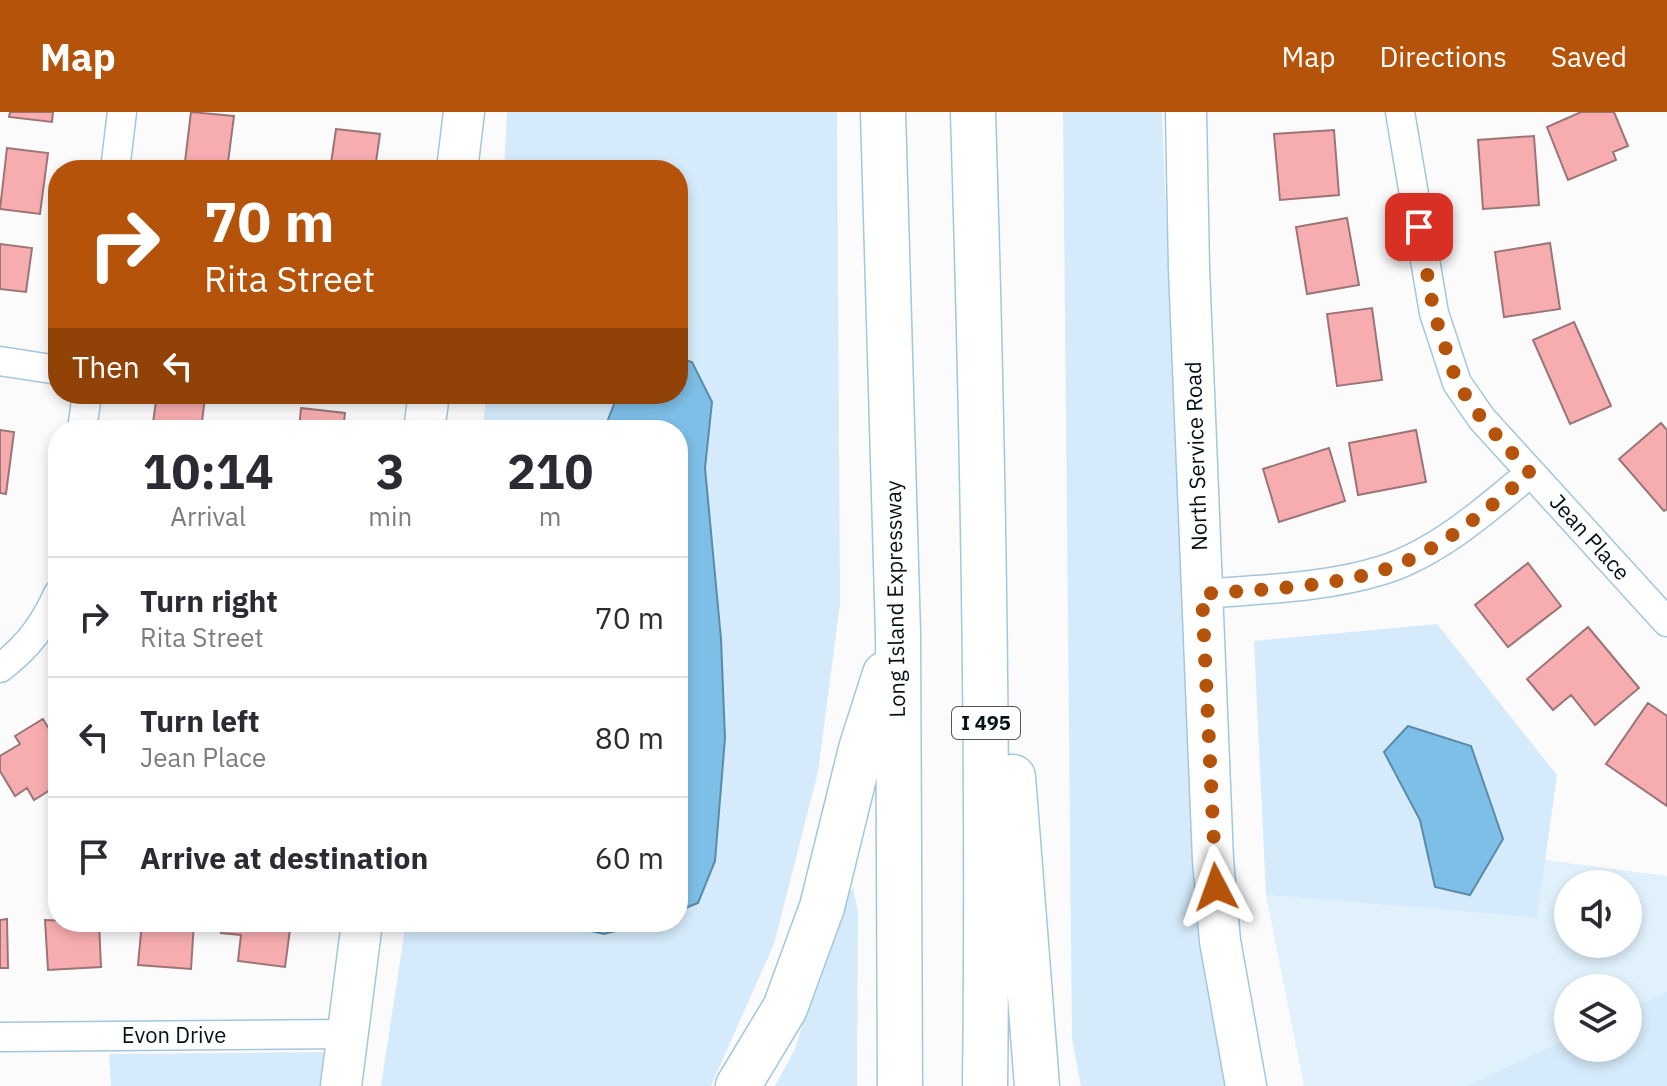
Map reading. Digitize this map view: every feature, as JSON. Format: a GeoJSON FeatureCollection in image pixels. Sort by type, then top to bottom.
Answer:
{"type":"FeatureCollection","features":[{"type":"Feature","properties":{"kind":"highway","name":"Long Island Expressway"},"geometry":{"type":"LineString","coordinates":[[883,112],[898,633],[900,1086]]}},
{"type":"Feature","properties":{"kind":"highway","name":"I 495"},"geometry":{"type":"LineString","coordinates":[[973,112],[986,681],[985,1086]]}},
{"type":"Feature","properties":{"kind":"highway"},"geometry":{"type":"LineString","coordinates":[[981,361],[1037,1086]]}},
{"type":"Feature","properties":{"kind":"highway"},"geometry":{"type":"LineString","coordinates":[[738,1086],[785,1008],[822,907],[861,749],[898,633]]}},
{"type":"Feature","properties":{"kind":"main road"},"geometry":{"type":"LineString","coordinates":[[458,160],[464,112]]}},
{"type":"Feature","properties":{"kind":"main road","name":"North Service Road"},"geometry":{"type":"LineString","coordinates":[[1186,112],[1189,269],[1213,844],[1220,941],[1246,1086]]}},
{"type":"Feature","properties":{"kind":"main road"},"geometry":{"type":"LineString","coordinates":[[341,1086],[361,932]]}},
{"type":"Feature","properties":{"kind":"street"},"geometry":{"type":"LineString","coordinates":[[116,160],[122,112]]}},
{"type":"Feature","properties":{"kind":"street","name":"Jean Place"},"geometry":{"type":"LineString","coordinates":[[1400,112],[1434,313],[1457,383],[1482,419],[1530,473],[1663,611]]}},
{"type":"Feature","properties":{"kind":"street"},"geometry":{"type":"LineString","coordinates":[[0,361],[48,368]]}},
{"type":"Feature","properties":{"kind":"street"},"geometry":{"type":"LineString","coordinates":[[1202,594],[1335,582],[1387,569],[1448,538],[1530,473]]}},
{"type":"Feature","properties":{"kind":"street"},"geometry":{"type":"LineString","coordinates":[[0,668],[23,650],[48,616]]}},
{"type":"Feature","properties":{"kind":"street","name":"Evon Drive"},"geometry":{"type":"LineString","coordinates":[[0,1037],[348,1034]]}},
{"type":"Feature","properties":{"kind":"shaded area"},"geometry":{"type":"Polygon","coordinates":[[[507,112],[837,112],[840,604],[818,772],[774,944],[711,1086],[381,1086],[404,932],[688,932],[688,420],[483,420],[486,404],[688,404],[688,160],[505,160],[507,112]]]}},
{"type":"Feature","properties":{"kind":"shaded area"},"geometry":{"type":"Polygon","coordinates":[[[1063,112],[1162,112],[1194,902],[1229,1086],[1081,1086],[1072,1039],[1063,112]]]}},
{"type":"Feature","properties":{"kind":"shaded area"},"geometry":{"type":"Polygon","coordinates":[[[1437,624],[1557,775],[1537,918],[1266,895],[1254,641],[1437,624]],[[1384,753],[1420,820],[1427,847],[1470,895],[1384,753]]]}},
{"type":"Feature","properties":{"kind":"shaded area"},"geometry":{"type":"Polygon","coordinates":[[[1545,860],[1621,870],[1554,870],[1554,958],[1642,958],[1642,873],[1667,876],[1667,1086],[1304,1086],[1266,895],[1536,918],[1545,860]]]}},
{"type":"Feature","properties":{"kind":"shaded area"},"geometry":{"type":"Polygon","coordinates":[[[853,888],[858,912],[857,1086],[775,1086],[795,1049],[841,900],[853,888]]]}},
{"type":"Feature","properties":{"kind":"shaded area"},"geometry":{"type":"Polygon","coordinates":[[[1667,992],[1667,1086],[1467,1086],[1554,1045],[1554,1062],[1642,1062],[1642,1004],[1667,992]]]}},
{"type":"Feature","properties":{"kind":"shaded area"},"geometry":{"type":"Polygon","coordinates":[[[330,1052],[327,1086],[111,1086],[109,1054],[330,1052]]]}},
{"type":"Feature","properties":{"kind":"water"},"geometry":{"type":"Polygon","coordinates":[[[688,361],[692,362],[712,402],[705,468],[721,639],[725,738],[715,861],[698,903],[688,907],[688,420],[608,420],[614,404],[688,404],[688,361]]]}},
{"type":"Feature","properties":{"kind":"water"},"geometry":{"type":"Polygon","coordinates":[[[1408,726],[1471,746],[1503,839],[1470,895],[1435,887],[1420,820],[1384,752],[1408,726]]]}},
{"type":"Feature","properties":{"kind":"building"},"geometry":{"type":"Polygon","coordinates":[[[10,112],[53,112],[52,122],[9,117],[10,112]]]}},
{"type":"Feature","properties":{"kind":"building"},"geometry":{"type":"Polygon","coordinates":[[[191,112],[234,116],[228,160],[185,160],[191,112]]]}},
{"type":"Feature","properties":{"kind":"building"},"geometry":{"type":"Polygon","coordinates":[[[1581,112],[1614,112],[1628,146],[1613,152],[1616,160],[1568,180],[1547,127],[1581,112]]]}},
{"type":"Feature","properties":{"kind":"building"},"geometry":{"type":"Polygon","coordinates":[[[336,129],[380,134],[376,160],[331,160],[336,129]]]}},
{"type":"Feature","properties":{"kind":"building"},"geometry":{"type":"Polygon","coordinates":[[[1334,130],[1339,195],[1280,200],[1274,134],[1334,130]]]}},
{"type":"Feature","properties":{"kind":"building"},"geometry":{"type":"Polygon","coordinates":[[[1534,136],[1539,205],[1483,209],[1478,140],[1534,136]]]}},
{"type":"Feature","properties":{"kind":"building"},"geometry":{"type":"Polygon","coordinates":[[[7,148],[48,153],[40,214],[0,209],[7,148]]]}},
{"type":"Feature","properties":{"kind":"building"},"geometry":{"type":"Polygon","coordinates":[[[1347,218],[1359,285],[1307,294],[1296,227],[1347,218]]]}},
{"type":"Feature","properties":{"kind":"building"},"geometry":{"type":"Polygon","coordinates":[[[1550,243],[1560,309],[1504,317],[1495,252],[1550,243]]]}},
{"type":"Feature","properties":{"kind":"building"},"geometry":{"type":"Polygon","coordinates":[[[0,244],[32,248],[26,292],[0,289],[0,244]]]}},
{"type":"Feature","properties":{"kind":"building"},"geometry":{"type":"Polygon","coordinates":[[[1372,308],[1382,380],[1337,386],[1327,314],[1372,308]]]}},
{"type":"Feature","properties":{"kind":"building"},"geometry":{"type":"Polygon","coordinates":[[[1574,322],[1611,406],[1570,424],[1533,340],[1574,322]]]}},
{"type":"Feature","properties":{"kind":"building"},"geometry":{"type":"Polygon","coordinates":[[[156,404],[204,404],[202,420],[153,420],[156,404]]]}},
{"type":"Feature","properties":{"kind":"building"},"geometry":{"type":"Polygon","coordinates":[[[301,408],[345,413],[344,420],[300,420],[301,408]]]}},
{"type":"Feature","properties":{"kind":"building"},"geometry":{"type":"Polygon","coordinates":[[[1661,423],[1667,430],[1667,509],[1664,511],[1619,459],[1661,423]]]}},
{"type":"Feature","properties":{"kind":"building"},"geometry":{"type":"Polygon","coordinates":[[[0,430],[14,432],[6,494],[0,493],[0,430]]]}},
{"type":"Feature","properties":{"kind":"building"},"geometry":{"type":"Polygon","coordinates":[[[1416,430],[1426,482],[1358,495],[1349,443],[1416,430]]]}},
{"type":"Feature","properties":{"kind":"building"},"geometry":{"type":"Polygon","coordinates":[[[1329,448],[1345,501],[1279,522],[1263,469],[1329,448]]]}},
{"type":"Feature","properties":{"kind":"building"},"geometry":{"type":"Polygon","coordinates":[[[1528,563],[1561,606],[1508,647],[1475,605],[1528,563]]]}},
{"type":"Feature","properties":{"kind":"building"},"geometry":{"type":"Polygon","coordinates":[[[1588,627],[1639,688],[1595,725],[1571,695],[1553,710],[1527,679],[1588,627]]]}},
{"type":"Feature","properties":{"kind":"building"},"geometry":{"type":"Polygon","coordinates":[[[1648,703],[1667,716],[1667,806],[1606,764],[1648,703]]]}},
{"type":"Feature","properties":{"kind":"building"},"geometry":{"type":"Polygon","coordinates":[[[43,719],[48,727],[48,791],[34,800],[27,788],[15,796],[0,771],[0,756],[20,744],[15,736],[43,719]]]}},
{"type":"Feature","properties":{"kind":"building"},"geometry":{"type":"Polygon","coordinates":[[[7,919],[8,968],[0,968],[0,920],[7,919]]]}},
{"type":"Feature","properties":{"kind":"building"},"geometry":{"type":"Polygon","coordinates":[[[45,920],[48,920],[48,932],[99,932],[101,967],[48,970],[45,920]]]}},
{"type":"Feature","properties":{"kind":"building"},"geometry":{"type":"Polygon","coordinates":[[[141,932],[193,932],[191,969],[138,965],[141,932]]]}},
{"type":"Feature","properties":{"kind":"building"},"geometry":{"type":"Polygon","coordinates":[[[290,932],[285,967],[238,961],[241,935],[221,933],[290,932]]]}},
{"type":"Feature","properties":{"kind":"route"},"geometry":{"type":"LineString","coordinates":[[1216,887],[1202,594],[1335,582],[1387,569],[1448,538],[1530,473],[1482,419],[1457,383],[1434,313],[1419,227]]}}]}
